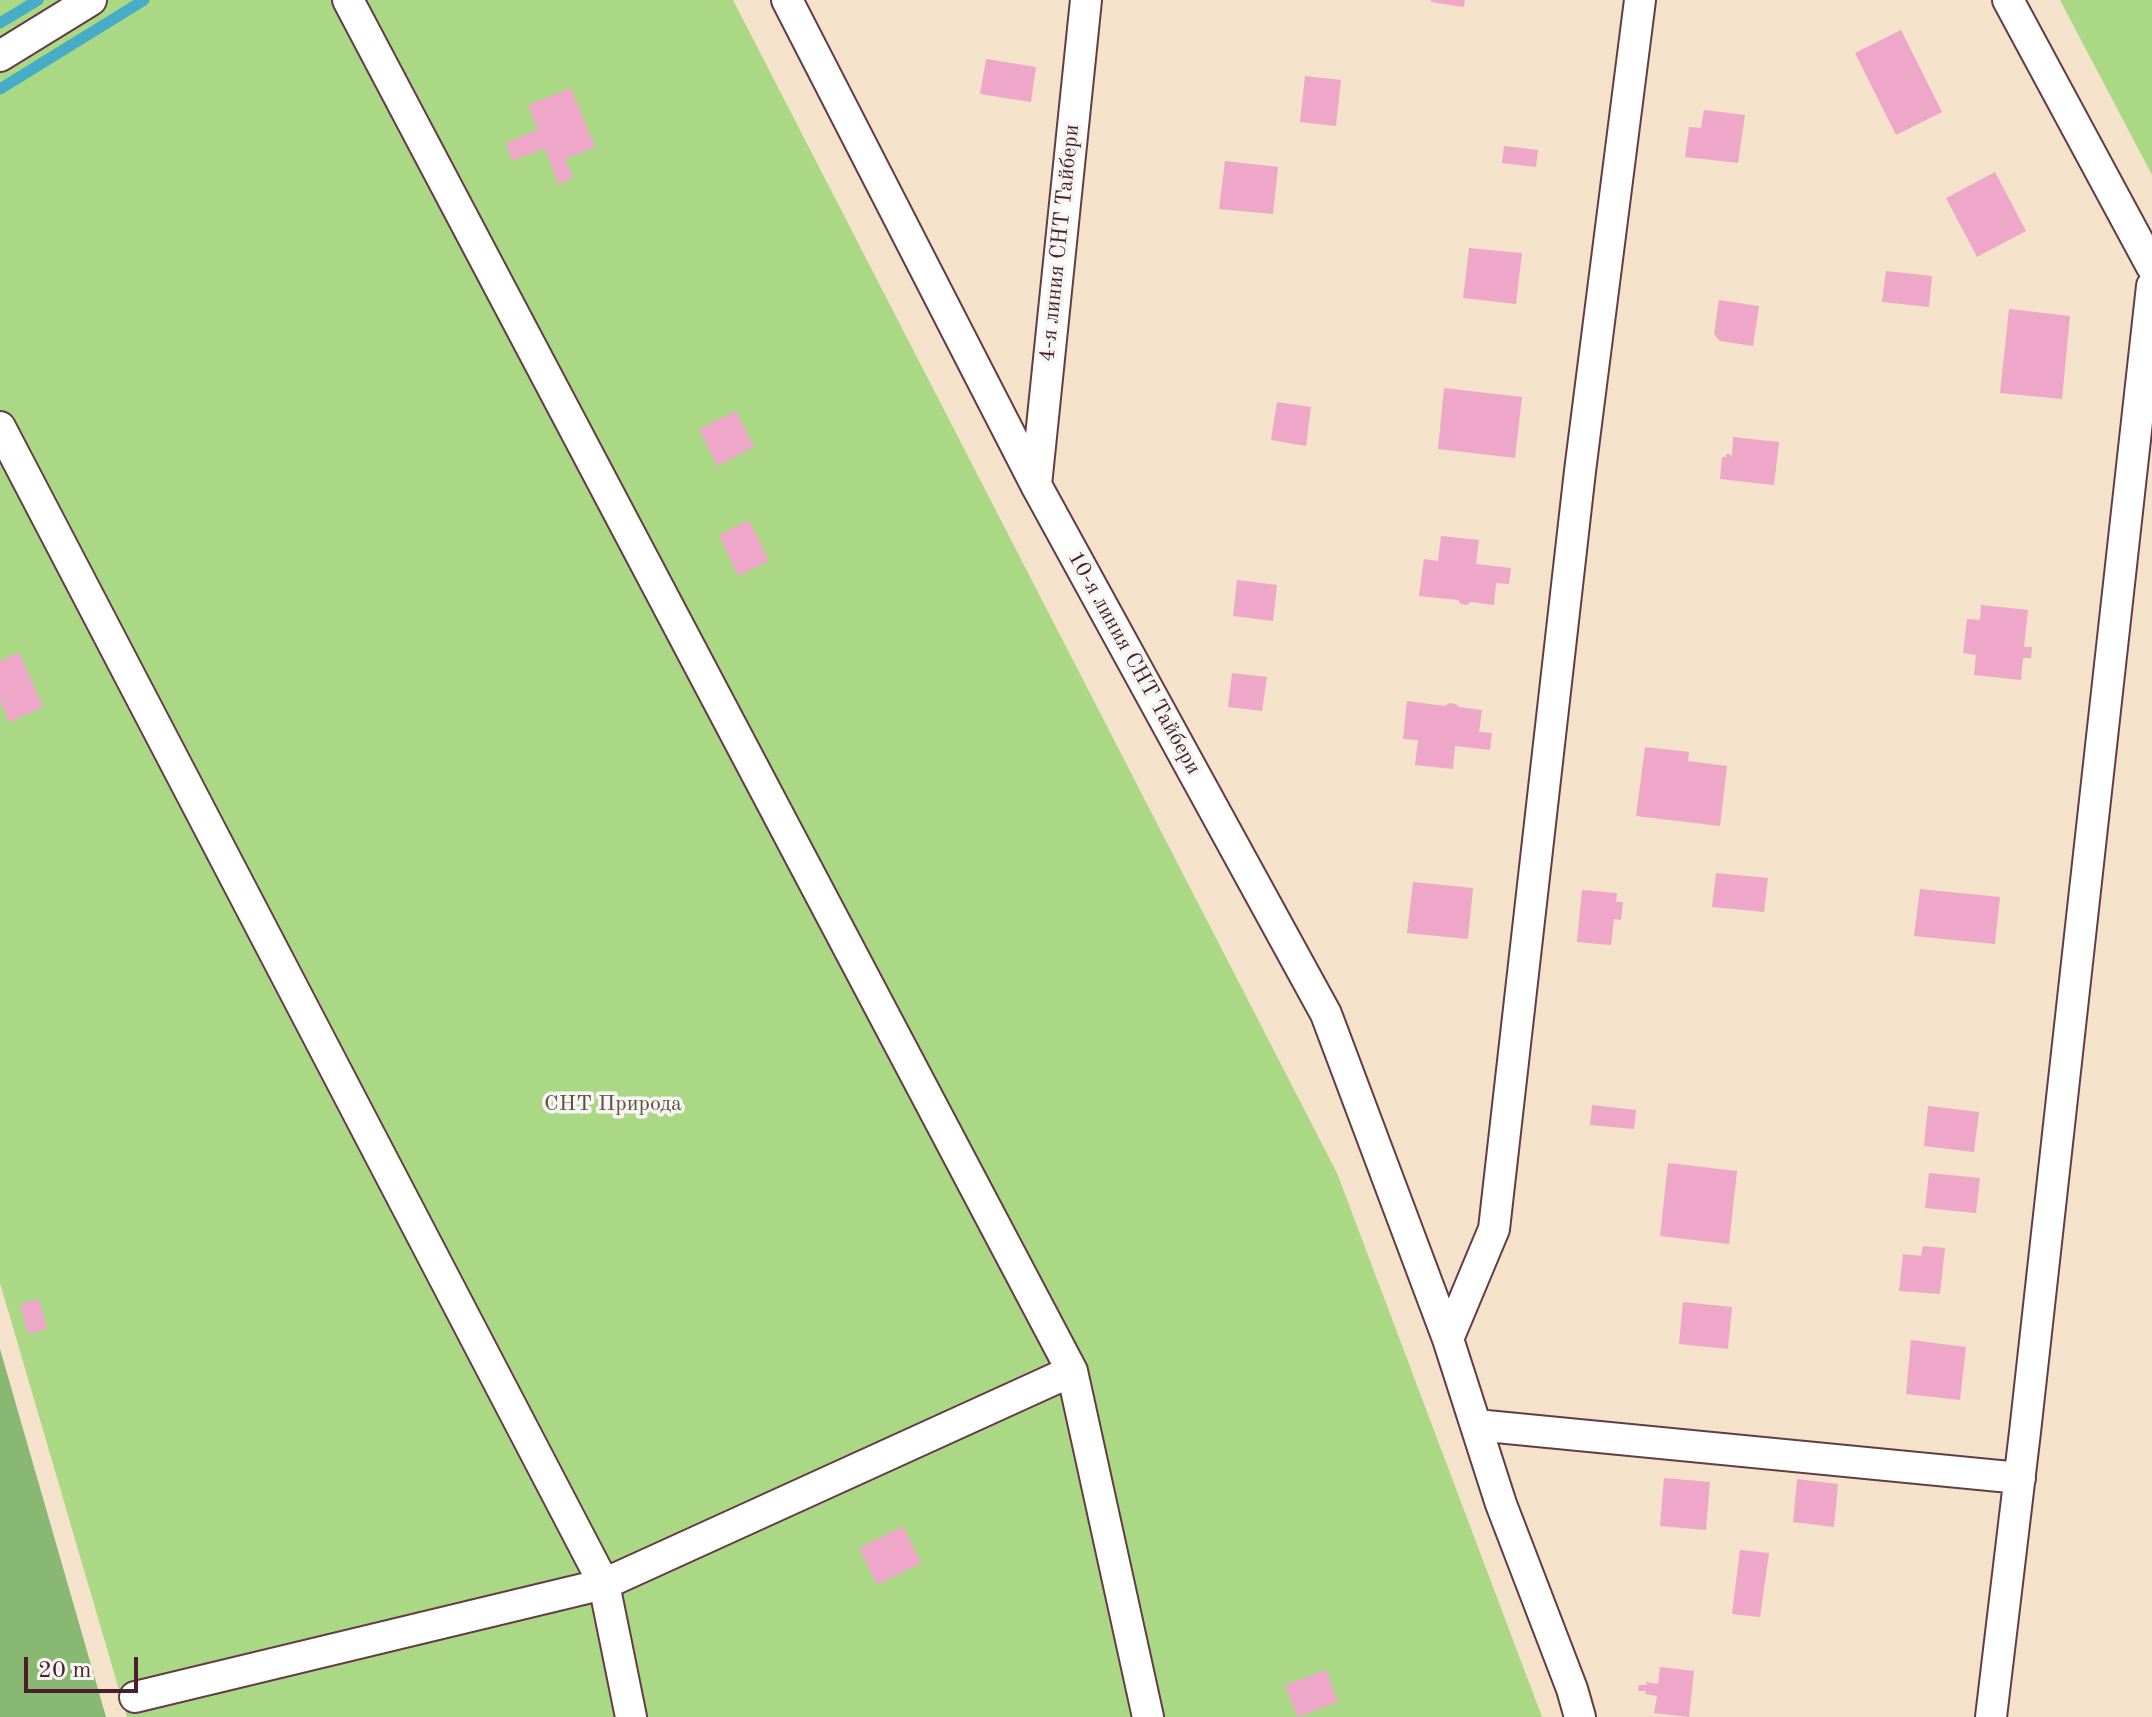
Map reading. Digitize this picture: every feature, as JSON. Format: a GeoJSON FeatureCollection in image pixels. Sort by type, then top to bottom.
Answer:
{"type":"FeatureCollection","features":[{"type":"Feature","properties":{"kind":"street"},"geometry":{"type":"LineString","coordinates":[[0,56],[91,0]]}},
{"type":"Feature","properties":{"kind":"street"},"geometry":{"type":"LineString","coordinates":[[348,0],[1072,1371],[1148,1717]]}},
{"type":"Feature","properties":{"kind":"street","name":"10-я линия СНТ Тайбери"},"geometry":{"type":"LineString","coordinates":[[787,0],[1036,485],[1326,1014],[1448,1339],[1501,1504],[1580,1717]]}},
{"type":"Feature","properties":{"kind":"street","name":"4-я линия СНТ Тайбери"},"geometry":{"type":"LineString","coordinates":[[1036,485],[1086,0]]}},
{"type":"Feature","properties":{"kind":"street"},"geometry":{"type":"LineString","coordinates":[[1448,1339],[1494,1229],[1580,471],[1640,0]]}},
{"type":"Feature","properties":{"kind":"street"},"geometry":{"type":"LineString","coordinates":[[2008,0],[2152,267]]}},
{"type":"Feature","properties":{"kind":"street"},"geometry":{"type":"LineString","coordinates":[[1991,1717],[2152,286]]}},
{"type":"Feature","properties":{"kind":"street"},"geometry":{"type":"LineString","coordinates":[[0,427],[604,1584],[631,1717]]}},
{"type":"Feature","properties":{"kind":"street"},"geometry":{"type":"LineString","coordinates":[[135,1697],[604,1584],[1072,1371]]}},
{"type":"Feature","properties":{"kind":"street"},"geometry":{"type":"LineString","coordinates":[[1476,1425],[2020,1478]]}},
{"type":"Feature","properties":{"kind":"green space","name":"СНТ Природа"},"geometry":{"type":"Polygon","coordinates":[[[0,0],[733,0],[1337,1173],[1542,1717],[127,1717],[0,1283],[0,0]]]}},
{"type":"Feature","properties":{"kind":"green space"},"geometry":{"type":"Polygon","coordinates":[[[2060,0],[2152,0],[2152,175],[2060,0]]]}},
{"type":"Feature","properties":{"kind":"green space"},"geometry":{"type":"Polygon","coordinates":[[[0,1349],[106,1717],[0,1717],[0,1349]]]}},
{"type":"Feature","properties":{"kind":"building"},"geometry":{"type":"Polygon","coordinates":[[[1431,0],[1465,0],[1464,7],[1431,0]]]}},
{"type":"Feature","properties":{"kind":"building"},"geometry":{"type":"Polygon","coordinates":[[[1901,30],[1942,112],[1896,135],[1855,53],[1901,30]]]}},
{"type":"Feature","properties":{"kind":"building"},"geometry":{"type":"Polygon","coordinates":[[[986,59],[1036,67],[1031,102],[980,94],[986,59]]]}},
{"type":"Feature","properties":{"kind":"building"},"geometry":{"type":"Polygon","coordinates":[[[1305,76],[1341,80],[1336,126],[1300,122],[1305,76]]]}},
{"type":"Feature","properties":{"kind":"building"},"geometry":{"type":"Polygon","coordinates":[[[571,88],[595,147],[565,159],[573,178],[558,184],[545,148],[512,161],[506,143],[538,130],[528,105],[571,88]]]}},
{"type":"Feature","properties":{"kind":"building"},"geometry":{"type":"Polygon","coordinates":[[[1704,110],[1745,115],[1738,163],[1685,157],[1689,127],[1701,128],[1704,110]]]}},
{"type":"Feature","properties":{"kind":"building"},"geometry":{"type":"Polygon","coordinates":[[[1504,146],[1538,150],[1536,167],[1502,163],[1504,146]]]}},
{"type":"Feature","properties":{"kind":"building"},"geometry":{"type":"Polygon","coordinates":[[[1225,161],[1278,167],[1273,214],[1219,209],[1225,161]]]}},
{"type":"Feature","properties":{"kind":"building"},"geometry":{"type":"Polygon","coordinates":[[[1995,172],[2026,231],[1977,257],[1946,198],[1995,172]]]}},
{"type":"Feature","properties":{"kind":"building"},"geometry":{"type":"Polygon","coordinates":[[[1469,248],[1522,253],[1516,304],[1463,298],[1469,248]]]}},
{"type":"Feature","properties":{"kind":"building"},"geometry":{"type":"Polygon","coordinates":[[[1886,271],[1932,276],[1929,307],[1882,302],[1886,271]]]}},
{"type":"Feature","properties":{"kind":"building"},"geometry":{"type":"Polygon","coordinates":[[[1719,300],[1759,306],[1753,346],[1720,341],[1714,334],[1719,300]]]}},
{"type":"Feature","properties":{"kind":"building"},"geometry":{"type":"Polygon","coordinates":[[[2009,309],[2070,316],[2062,399],[2000,393],[2009,309]]]}},
{"type":"Feature","properties":{"kind":"building"},"geometry":{"type":"Polygon","coordinates":[[[1444,388],[1522,397],[1515,458],[1438,449],[1444,388]]]}},
{"type":"Feature","properties":{"kind":"building"},"geometry":{"type":"Polygon","coordinates":[[[1277,402],[1311,407],[1306,446],[1271,440],[1277,402]]]}},
{"type":"Feature","properties":{"kind":"building"},"geometry":{"type":"Polygon","coordinates":[[[736,411],[754,447],[717,466],[699,429],[736,411]]]}},
{"type":"Feature","properties":{"kind":"building"},"geometry":{"type":"Polygon","coordinates":[[[1733,437],[1779,442],[1774,485],[1720,479],[1722,457],[1730,454],[1732,457],[1733,437]]]}},
{"type":"Feature","properties":{"kind":"building"},"geometry":{"type":"Polygon","coordinates":[[[749,520],[769,561],[738,576],[719,535],[749,520]]]}},
{"type":"Feature","properties":{"kind":"building"},"geometry":{"type":"Polygon","coordinates":[[[1441,536],[1479,540],[1476,564],[1511,568],[1509,584],[1496,583],[1494,605],[1471,602],[1467,605],[1458,600],[1419,596],[1424,559],[1438,561],[1441,536]]]}},
{"type":"Feature","properties":{"kind":"building"},"geometry":{"type":"Polygon","coordinates":[[[1237,580],[1277,585],[1273,621],[1233,616],[1237,580]]]}},
{"type":"Feature","properties":{"kind":"building"},"geometry":{"type":"Polygon","coordinates":[[[1981,605],[2028,610],[2024,647],[2032,647],[2031,658],[2023,658],[2021,680],[1974,675],[1976,655],[1963,653],[1967,619],[1980,620],[1981,605]]]}},
{"type":"Feature","properties":{"kind":"building"},"geometry":{"type":"Polygon","coordinates":[[[19,652],[43,707],[9,722],[0,701],[0,661],[19,652]]]}},
{"type":"Feature","properties":{"kind":"building"},"geometry":{"type":"Polygon","coordinates":[[[1232,673],[1267,677],[1262,711],[1228,707],[1232,673]]]}},
{"type":"Feature","properties":{"kind":"building"},"geometry":{"type":"Polygon","coordinates":[[[1407,701],[1445,706],[1449,703],[1482,710],[1479,732],[1492,733],[1490,750],[1455,746],[1453,769],[1415,765],[1418,740],[1403,739],[1407,701]]]}},
{"type":"Feature","properties":{"kind":"building"},"geometry":{"type":"Polygon","coordinates":[[[1645,747],[1689,752],[1688,761],[1727,766],[1720,826],[1636,816],[1645,747]]]}},
{"type":"Feature","properties":{"kind":"building"},"geometry":{"type":"Polygon","coordinates":[[[1716,873],[1768,878],[1764,912],[1712,907],[1716,873]]]}},
{"type":"Feature","properties":{"kind":"building"},"geometry":{"type":"Polygon","coordinates":[[[1413,882],[1473,888],[1468,939],[1407,933],[1413,882]]]}},
{"type":"Feature","properties":{"kind":"building"},"geometry":{"type":"Polygon","coordinates":[[[1920,889],[2000,897],[1995,944],[1914,936],[1920,889]]]}},
{"type":"Feature","properties":{"kind":"building"},"geometry":{"type":"Polygon","coordinates":[[[1582,890],[1617,893],[1616,902],[1623,902],[1621,920],[1614,919],[1611,945],[1577,942],[1582,890]]]}},
{"type":"Feature","properties":{"kind":"building"},"geometry":{"type":"Polygon","coordinates":[[[1592,1105],[1636,1110],[1634,1129],[1590,1125],[1592,1105]]]}},
{"type":"Feature","properties":{"kind":"building"},"geometry":{"type":"Polygon","coordinates":[[[1928,1106],[1979,1112],[1974,1152],[1924,1146],[1928,1106]]]}},
{"type":"Feature","properties":{"kind":"building"},"geometry":{"type":"Polygon","coordinates":[[[1668,1163],[1737,1171],[1729,1244],[1660,1236],[1668,1163]]]}},
{"type":"Feature","properties":{"kind":"building"},"geometry":{"type":"Polygon","coordinates":[[[1929,1173],[1980,1178],[1976,1213],[1925,1208],[1929,1173]]]}},
{"type":"Feature","properties":{"kind":"building"},"geometry":{"type":"Polygon","coordinates":[[[1923,1246],[1945,1248],[1940,1294],[1899,1291],[1903,1254],[1921,1256],[1923,1246]]]}},
{"type":"Feature","properties":{"kind":"building"},"geometry":{"type":"Polygon","coordinates":[[[39,1299],[47,1329],[28,1334],[20,1304],[39,1299]]]}},
{"type":"Feature","properties":{"kind":"building"},"geometry":{"type":"Polygon","coordinates":[[[1683,1302],[1732,1307],[1728,1349],[1679,1344],[1683,1302]]]}},
{"type":"Feature","properties":{"kind":"building"},"geometry":{"type":"Polygon","coordinates":[[[1911,1340],[1966,1347],[1960,1400],[1906,1394],[1911,1340]]]}},
{"type":"Feature","properties":{"kind":"building"},"geometry":{"type":"Polygon","coordinates":[[[1664,1478],[1710,1482],[1706,1530],[1660,1526],[1664,1478]]]}},
{"type":"Feature","properties":{"kind":"building"},"geometry":{"type":"Polygon","coordinates":[[[1797,1479],[1838,1484],[1834,1527],[1793,1522],[1797,1479]]]}},
{"type":"Feature","properties":{"kind":"building"},"geometry":{"type":"Polygon","coordinates":[[[903,1526],[921,1563],[877,1585],[859,1548],[903,1526]]]}},
{"type":"Feature","properties":{"kind":"building"},"geometry":{"type":"Polygon","coordinates":[[[1740,1550],[1769,1553],[1760,1617],[1732,1614],[1740,1550]]]}},
{"type":"Feature","properties":{"kind":"building"},"geometry":{"type":"Polygon","coordinates":[[[1660,1667],[1694,1671],[1689,1717],[1654,1713],[1657,1696],[1638,1691],[1639,1685],[1647,1685],[1646,1682],[1658,1684],[1660,1667]]]}},
{"type":"Feature","properties":{"kind":"building"},"geometry":{"type":"Polygon","coordinates":[[[1326,1670],[1338,1702],[1297,1717],[1285,1685],[1326,1670]]]}},
{"type":"Feature","properties":{"kind":"waterway"},"geometry":{"type":"LineString","coordinates":[[0,23],[38,0]]}},
{"type":"Feature","properties":{"kind":"waterway"},"geometry":{"type":"LineString","coordinates":[[0,89],[144,0]]}}]}
